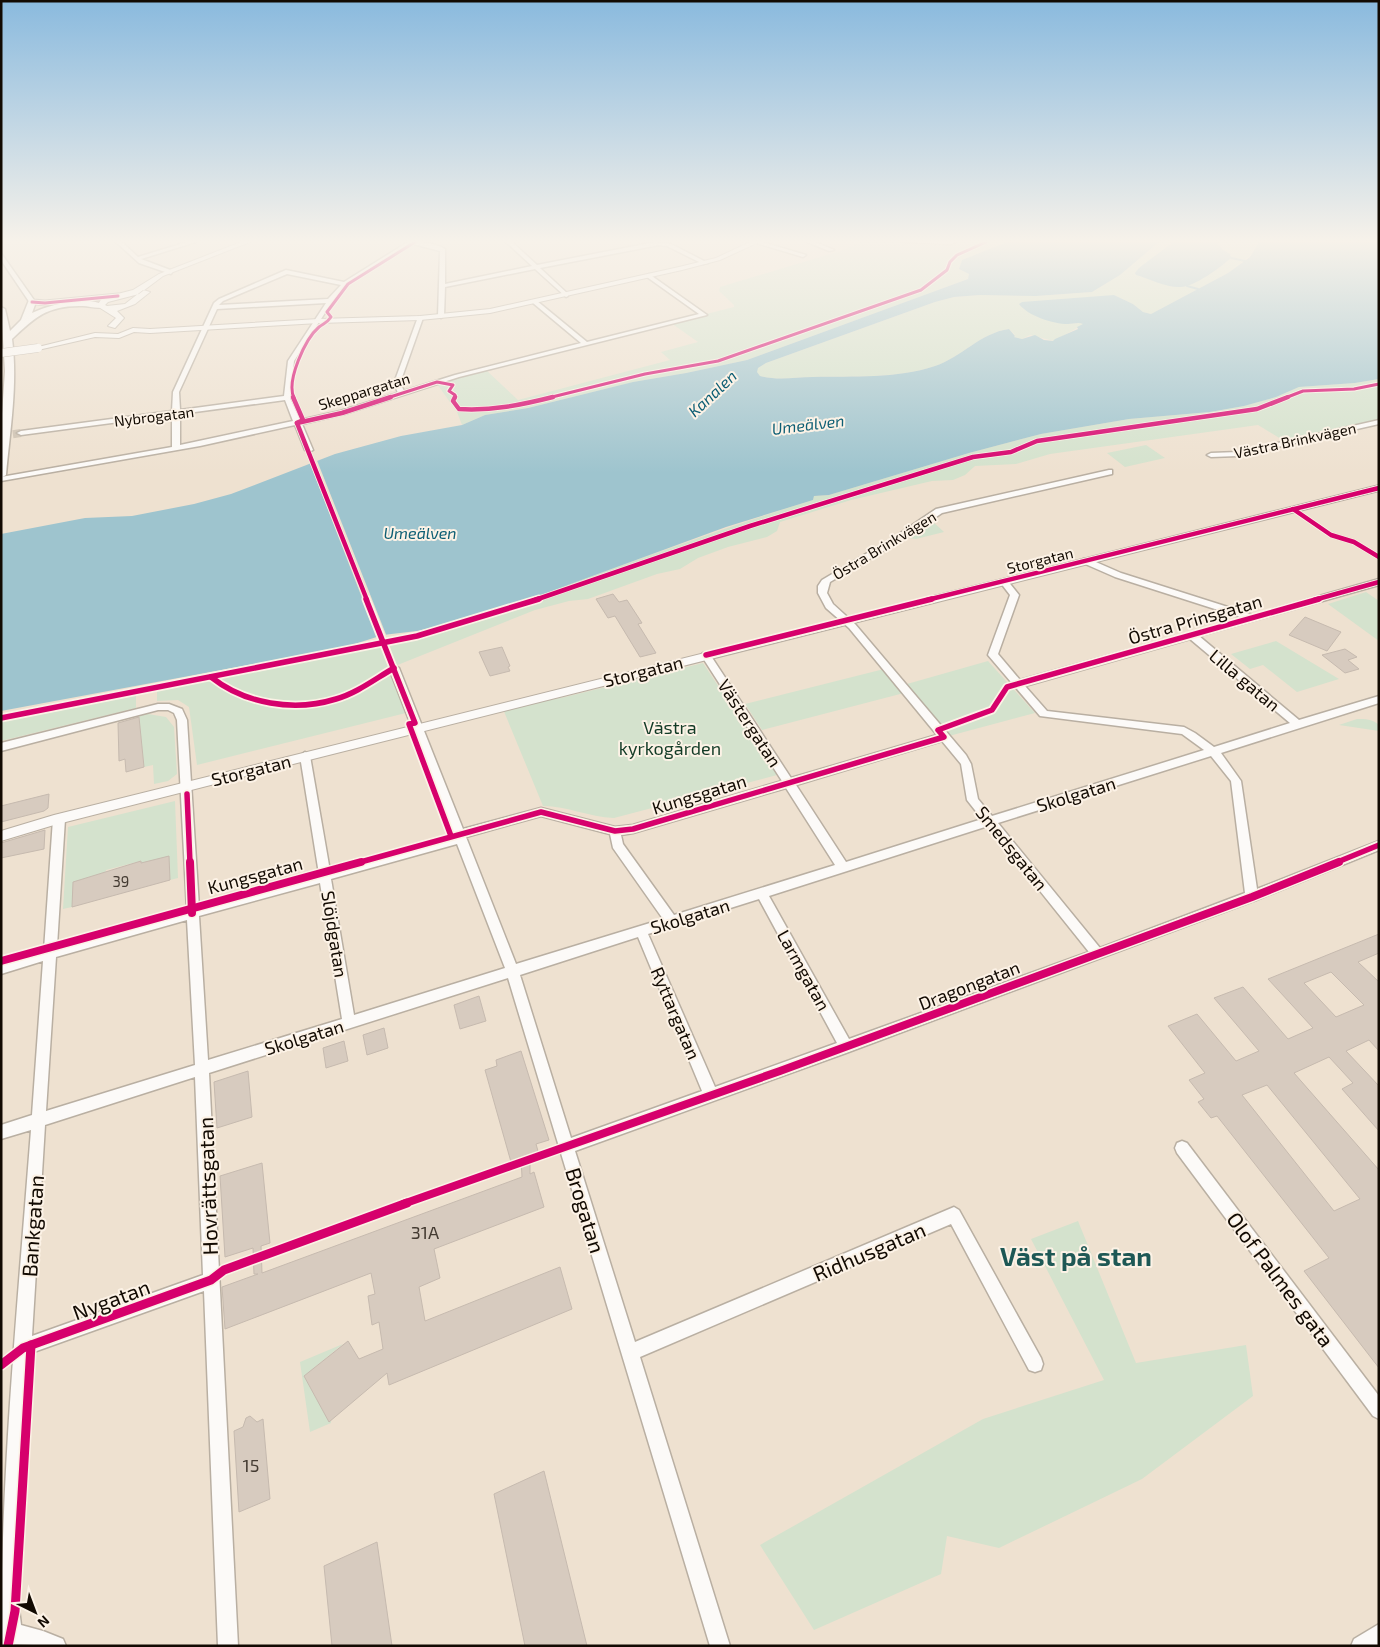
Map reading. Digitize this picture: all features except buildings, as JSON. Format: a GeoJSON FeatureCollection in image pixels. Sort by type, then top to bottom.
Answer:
{"type":"FeatureCollection","features":[{"type":"Feature","properties":{"kind":"main road"},"geometry":{"type":"LineString","coordinates":[[1,475],[9,405],[10,366],[8,339],[3,319]]}},
{"type":"Feature","properties":{"kind":"main road"},"geometry":{"type":"LineString","coordinates":[[8,339],[29,319]]}},
{"type":"Feature","properties":{"kind":"street"},"geometry":{"type":"LineString","coordinates":[[107,330],[119,319]]}},
{"type":"Feature","properties":{"kind":"street"},"geometry":{"type":"LineString","coordinates":[[107,330],[119,336],[132,323],[132,319]]}},
{"type":"Feature","properties":{"kind":"street"},"geometry":{"type":"LineString","coordinates":[[176,448],[178,388],[210,319]]}},
{"type":"Feature","properties":{"kind":"street"},"geometry":{"type":"LineString","coordinates":[[1,352],[38,347],[132,323],[150,331],[391,319]]}},
{"type":"Feature","properties":{"kind":"street"},"geometry":{"type":"LineString","coordinates":[[402,393],[397,383],[420,319]]}},
{"type":"Feature","properties":{"kind":"street"},"geometry":{"type":"LineString","coordinates":[[555,319],[586,344]]}},
{"type":"Feature","properties":{"kind":"street","name":"Skeppargatan"},"geometry":{"type":"LineString","coordinates":[[1,479],[176,448],[342,413],[456,376],[688,319]]}},
{"type":"Feature","properties":{"kind":"street"},"geometry":{"type":"LineString","coordinates":[[309,450],[286,398],[291,361],[319,321]]}},
{"type":"Feature","properties":{"kind":"street","name":"Nybrogatan"},"geometry":{"type":"LineString","coordinates":[[21,433],[286,398]]}},
{"type":"Feature","properties":{"kind":"street","name":"Västra Brinkvägen"},"geometry":{"type":"LineString","coordinates":[[1211,455],[1238,454],[1379,422]]}},
{"type":"Feature","properties":{"kind":"street","name":"Östra Brinkvägen"},"geometry":{"type":"LineString","coordinates":[[846,620],[839,617],[822,594],[822,585],[826,580],[899,538],[932,515],[945,509],[1109,472]]}},
{"type":"Feature","properties":{"kind":"street","name":"Storgatan"},"geometry":{"type":"LineString","coordinates":[[3,831],[1379,488]]}},
{"type":"Feature","properties":{"kind":"street"},"geometry":{"type":"LineString","coordinates":[[1086,561],[1118,575],[1253,618]]}},
{"type":"Feature","properties":{"kind":"street"},"geometry":{"type":"LineString","coordinates":[[1004,582],[1015,595],[993,655],[1040,706],[1044,714],[1184,731],[1195,737],[1213,752],[1232,773],[1236,781],[1252,897]]}},
{"type":"Feature","properties":{"kind":"street","name":"Östra Prinsgatan"},"geometry":{"type":"LineString","coordinates":[[1019,684],[1379,582]]}},
{"type":"Feature","properties":{"kind":"street","name":"Smedsgatan"},"geometry":{"type":"LineString","coordinates":[[846,620],[966,764],[973,800],[1098,953]]}},
{"type":"Feature","properties":{"kind":"street","name":"Lilla gatan"},"geometry":{"type":"LineString","coordinates":[[1193,636],[1297,724]]}},
{"type":"Feature","properties":{"kind":"street","name":"Västergatan"},"geometry":{"type":"LineString","coordinates":[[706,655],[843,867]]}},
{"type":"Feature","properties":{"kind":"street","name":"Brogatan"},"geometry":{"type":"LineString","coordinates":[[394,668],[513,972],[720,1646]]}},
{"type":"Feature","properties":{"kind":"street","name":"Skolgatan"},"geometry":{"type":"LineString","coordinates":[[1,1132],[762,894],[1297,724],[1377,702]]}},
{"type":"Feature","properties":{"kind":"street","name":"Hovrättsgatan"},"geometry":{"type":"LineString","coordinates":[[1,747],[138,712],[168,707],[178,711],[182,720],[202,1069],[228,1646]]}},
{"type":"Feature","properties":{"kind":"street","name":"Kungsgatan"},"geometry":{"type":"LineString","coordinates":[[1,969],[75,946],[453,841],[460,834],[541,812],[615,831],[641,827],[944,737]]}},
{"type":"Feature","properties":{"kind":"street","name":"Slöjdgatan"},"geometry":{"type":"LineString","coordinates":[[305,756],[349,1023]]}},
{"type":"Feature","properties":{"kind":"street","name":"Bankgatan"},"geometry":{"type":"LineString","coordinates":[[6,1633],[9,1609],[23,1348],[39,1120],[56,819]]}},
{"type":"Feature","properties":{"kind":"street"},"geometry":{"type":"LineString","coordinates":[[615,831],[617,845],[671,921]]}},
{"type":"Feature","properties":{"kind":"street","name":"Dragongatan"},"geometry":{"type":"LineString","coordinates":[[567,1147],[846,1047],[1252,897],[1379,845]]}},
{"type":"Feature","properties":{"kind":"street","name":"Larmgatan"},"geometry":{"type":"LineString","coordinates":[[762,894],[846,1047]]}},
{"type":"Feature","properties":{"kind":"street","name":"Ryttargatan"},"geometry":{"type":"LineString","coordinates":[[641,932],[711,1095]]}},
{"type":"Feature","properties":{"kind":"street","name":"Olof Palmes gata"},"geometry":{"type":"LineString","coordinates":[[1182,1148],[1379,1410]]}},
{"type":"Feature","properties":{"kind":"street","name":"Ridhusgatan"},"geometry":{"type":"LineString","coordinates":[[630,1353],[954,1216],[1035,1364]]}},
{"type":"Feature","properties":{"kind":"street","name":"Nygatan"},"geometry":{"type":"LineString","coordinates":[[23,1348],[211,1280]]}},
{"type":"Feature","properties":{"kind":"street"},"geometry":{"type":"LineString","coordinates":[[6,1633],[45,1640],[56,1646]]}},
{"type":"Feature","properties":{"kind":"street"},"geometry":{"type":"LineString","coordinates":[[1361,1646],[1379,1634]]}},
{"type":"Feature","properties":{"kind":"green space"},"geometry":{"type":"Polygon","coordinates":[[[687,319],[859,319],[747,360],[634,382],[528,408],[485,415],[462,425],[457,412],[437,384],[486,370],[518,400],[670,360],[661,352],[698,342],[671,323],[687,319]]]}},
{"type":"Feature","properties":{"kind":"green space"},"geometry":{"type":"Polygon","coordinates":[[[888,319],[1047,319],[1068,324],[1084,324],[1054,341],[1030,335],[1022,339],[1014,337],[1015,335],[1009,329],[999,331],[980,340],[945,362],[920,370],[890,375],[780,379],[760,376],[756,371],[766,363],[888,319]]]}},
{"type":"Feature","properties":{"kind":"green space"},"geometry":{"type":"Polygon","coordinates":[[[1379,379],[1379,420],[1286,442],[1258,425],[1050,454],[1016,464],[975,466],[965,475],[953,480],[932,481],[851,500],[780,522],[777,531],[767,537],[728,547],[698,558],[680,569],[657,574],[588,599],[569,601],[535,610],[395,666],[389,642],[435,630],[487,613],[813,500],[814,496],[829,495],[969,453],[1041,434],[1129,419],[1210,412],[1244,406],[1276,397],[1299,387],[1355,383],[1379,379]]]}},
{"type":"Feature","properties":{"kind":"green space"},"geometry":{"type":"Polygon","coordinates":[[[1146,445],[1165,458],[1125,467],[1107,453],[1146,445]]]}},
{"type":"Feature","properties":{"kind":"green space"},"geometry":{"type":"Polygon","coordinates":[[[932,521],[944,532],[916,539],[909,538],[932,521]]]}},
{"type":"Feature","properties":{"kind":"green space"},"geometry":{"type":"Polygon","coordinates":[[[1366,592],[1379,601],[1379,641],[1328,604],[1366,592]]]}},
{"type":"Feature","properties":{"kind":"green space"},"geometry":{"type":"Polygon","coordinates":[[[1276,641],[1339,679],[1297,692],[1263,665],[1250,669],[1231,654],[1276,641]]]}},
{"type":"Feature","properties":{"kind":"green space"},"geometry":{"type":"Polygon","coordinates":[[[380,645],[406,713],[197,765],[189,707],[178,700],[157,701],[157,689],[380,645]]]}},
{"type":"Feature","properties":{"kind":"green space"},"geometry":{"type":"Polygon","coordinates":[[[988,661],[1035,713],[949,736],[907,684],[988,661]]]}},
{"type":"Feature","properties":{"kind":"green space","name":"Västra kyrkogården"},"geometry":{"type":"Polygon","coordinates":[[[703,663],[777,775],[614,818],[543,806],[503,709],[565,697],[703,663]]]}},
{"type":"Feature","properties":{"kind":"green space"},"geometry":{"type":"Polygon","coordinates":[[[884,669],[904,693],[762,730],[745,704],[884,669]]]}},
{"type":"Feature","properties":{"kind":"green space"},"geometry":{"type":"Polygon","coordinates":[[[136,694],[136,708],[1,741],[1,722],[136,694]]]}},
{"type":"Feature","properties":{"kind":"green space"},"geometry":{"type":"Polygon","coordinates":[[[148,714],[166,717],[174,727],[177,774],[168,781],[154,784],[153,765],[144,767],[139,716],[148,714]]]}},
{"type":"Feature","properties":{"kind":"green space"},"geometry":{"type":"Polygon","coordinates":[[[1357,719],[1366,719],[1374,722],[1379,725],[1379,731],[1339,725],[1357,719]]]}},
{"type":"Feature","properties":{"kind":"green space"},"geometry":{"type":"Polygon","coordinates":[[[175,801],[178,878],[170,880],[169,857],[141,863],[141,861],[106,870],[105,873],[73,882],[72,907],[63,909],[68,827],[175,801]]]}},
{"type":"Feature","properties":{"kind":"green space"},"geometry":{"type":"Polygon","coordinates":[[[1078,1221],[1136,1363],[1246,1345],[1253,1396],[1142,1479],[999,1548],[947,1536],[941,1574],[814,1630],[760,1545],[983,1419],[1104,1380],[1031,1239],[1078,1221]]]}},
{"type":"Feature","properties":{"kind":"green space"},"geometry":{"type":"Polygon","coordinates":[[[343,1344],[304,1376],[329,1421],[331,1420],[331,1423],[310,1432],[300,1362],[343,1344]]]}},
{"type":"Feature","properties":{"kind":"water","name":"Umeälven"},"geometry":{"type":"Polygon","coordinates":[[[859,319],[888,319],[766,363],[758,368],[757,372],[760,376],[781,379],[905,373],[945,362],[980,340],[999,331],[1009,329],[1014,337],[1022,339],[1035,335],[1044,340],[1053,341],[1078,329],[1077,327],[1083,324],[1062,324],[1043,319],[1379,319],[1379,379],[1355,383],[1299,387],[1276,397],[1244,406],[1210,412],[1129,419],[1041,434],[969,453],[829,495],[814,496],[813,500],[726,527],[546,593],[453,623],[417,631],[383,635],[345,647],[1,711],[1,534],[85,518],[132,516],[194,504],[231,494],[335,454],[401,436],[462,425],[485,415],[528,408],[633,382],[747,360],[859,319]]]}},
{"type":"Feature","properties":{"kind":"pier"},"geometry":{"type":"Polygon","coordinates":[[[316,458],[387,637],[378,639],[309,461],[316,458]]]}},
{"type":"Feature","properties":{"kind":"tunnel"},"geometry":{"type":"LineString","coordinates":[[1,436],[21,433]]}},
{"type":"Feature","properties":{"kind":"cycle path"},"geometry":{"type":"LineString","coordinates":[[297,423],[303,420],[291,392],[297,360],[319,327],[327,323],[330,319]]}},
{"type":"Feature","properties":{"kind":"cycle path"},"geometry":{"type":"LineString","coordinates":[[297,423],[342,413],[437,382],[453,385],[449,391],[455,395],[453,401],[459,409],[509,408],[645,374],[718,361],[838,319]]}},
{"type":"Feature","properties":{"kind":"cycle path"},"geometry":{"type":"LineString","coordinates":[[1,718],[417,636],[562,592],[622,569],[750,526],[973,457],[1011,452],[1037,441],[1257,409],[1303,391],[1354,389],[1379,384]]}},
{"type":"Feature","properties":{"kind":"cycle path"},"geometry":{"type":"LineString","coordinates":[[297,423],[415,723],[409,724],[451,836]]}},
{"type":"Feature","properties":{"kind":"cycle path"},"geometry":{"type":"LineString","coordinates":[[706,655],[1379,488]]}},
{"type":"Feature","properties":{"kind":"cycle path"},"geometry":{"type":"LineString","coordinates":[[1293,509],[1331,535],[1354,542],[1379,557]]}},
{"type":"Feature","properties":{"kind":"cycle path"},"geometry":{"type":"LineString","coordinates":[[1,961],[541,812],[615,831],[633,829],[944,737],[938,730],[992,710],[1007,687],[1379,582]]}},
{"type":"Feature","properties":{"kind":"cycle path"},"geometry":{"type":"LineString","coordinates":[[211,677],[237,694],[253,699],[270,703],[305,704],[336,699],[358,689],[394,668]]}},
{"type":"Feature","properties":{"kind":"cycle path"},"geometry":{"type":"LineString","coordinates":[[187,794],[192,913]]}},
{"type":"Feature","properties":{"kind":"cycle path"},"geometry":{"type":"LineString","coordinates":[[1,1365],[23,1348],[211,1280],[224,1270],[237,1265],[521,1161],[567,1147],[780,1071],[1252,897],[1379,845]]}},
{"type":"Feature","properties":{"kind":"cycle path"},"geometry":{"type":"LineString","coordinates":[[8,1646],[15,1611],[31,1345]]}},
{"type":"Feature","properties":{"kind":"district","name":"Väst på stan"},"geometry":{"type":"Point","coordinates":[1076,1255]}},
{"type":"Feature","properties":{"kind":"water label","name":"Kanalen"},"geometry":{"type":"Point","coordinates":[712,393]}}]}
